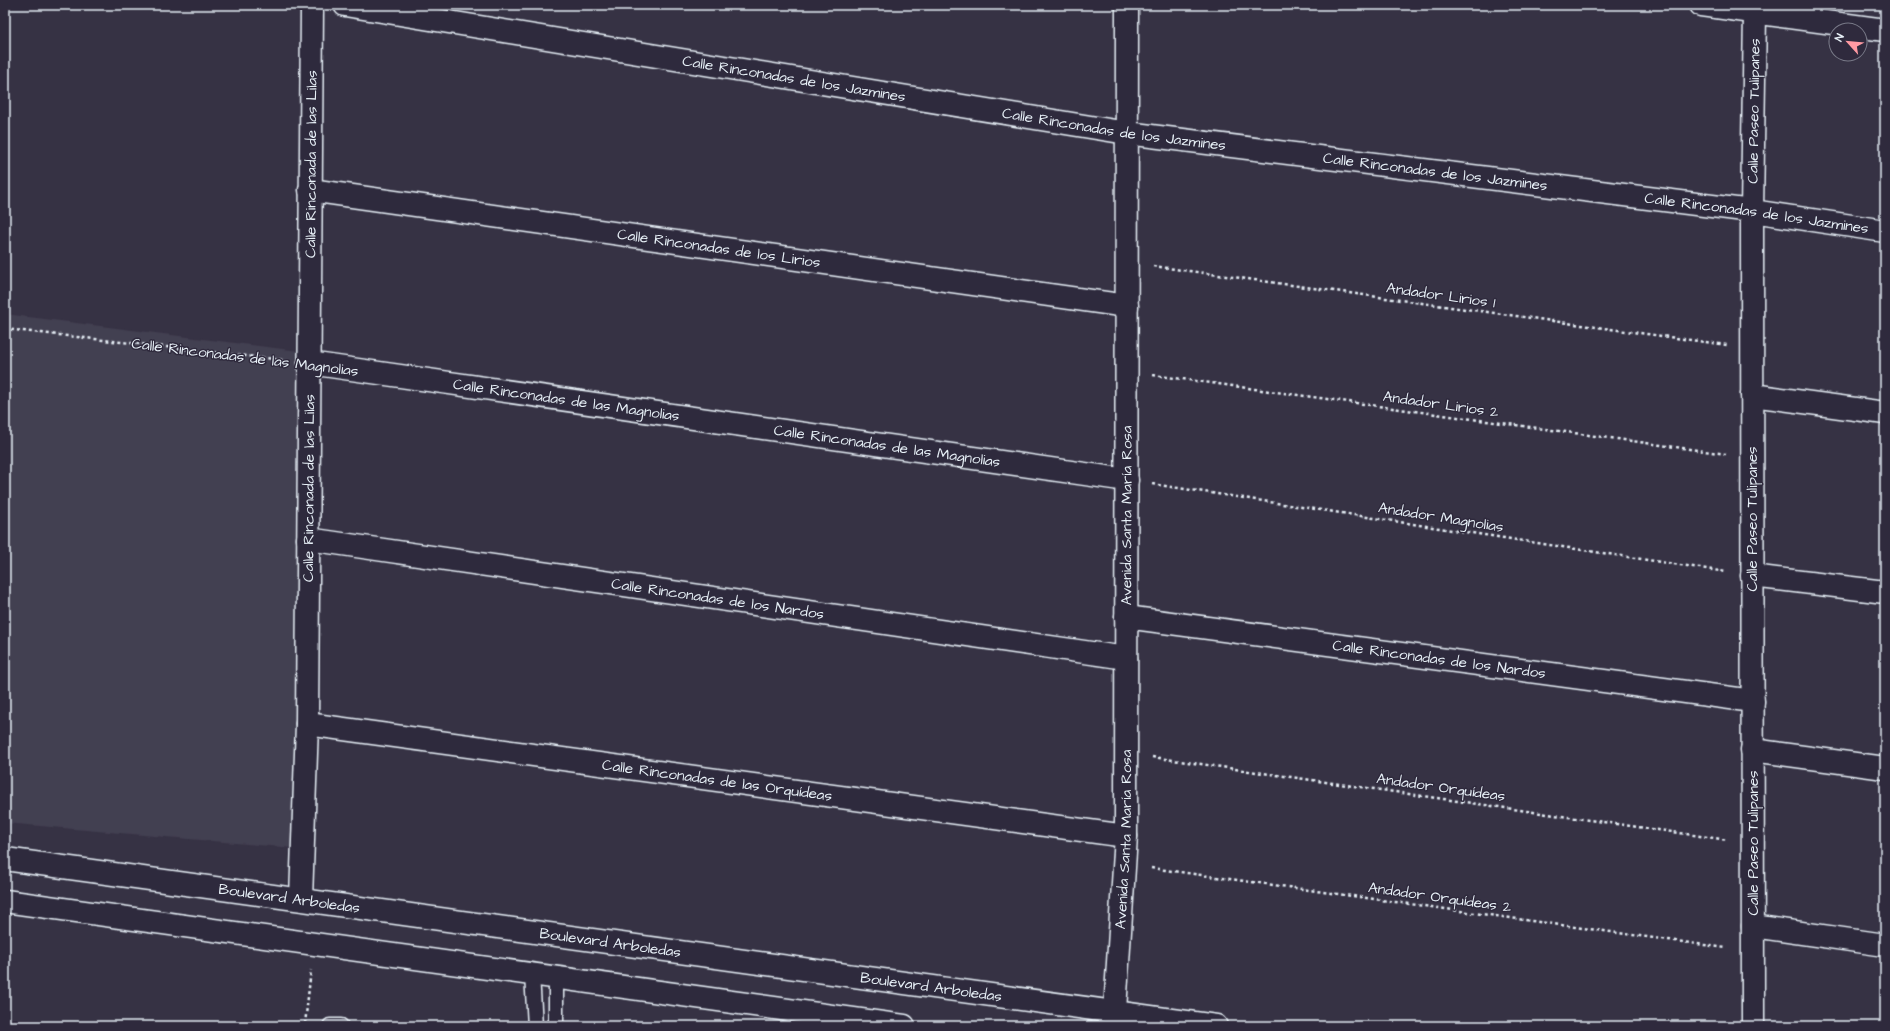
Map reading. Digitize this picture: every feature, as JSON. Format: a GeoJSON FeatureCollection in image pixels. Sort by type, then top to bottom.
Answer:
{"type":"FeatureCollection","features":[{"type":"Feature","properties":{"kind":"street","name":"Calle Rinconada de las Lilas"},"geometry":{"type":"LineString","coordinates":[[301,899],[307,724],[312,5]]}},
{"type":"Feature","properties":{"kind":"street","name":"Calle Rinconadas de los Jazmines"},"geometry":{"type":"LineString","coordinates":[[346,5],[1127,133],[1752,211],[1885,231]]}},
{"type":"Feature","properties":{"kind":"street","name":"Avenida Santa María Rosa"},"geometry":{"type":"LineString","coordinates":[[1114,1019],[1126,836],[1127,5]]}},
{"type":"Feature","properties":{"kind":"street"},"geometry":{"type":"LineString","coordinates":[[1701,5],[1885,30]]}},
{"type":"Feature","properties":{"kind":"street","name":"Calle Paseo Tulipanes"},"geometry":{"type":"LineString","coordinates":[[1753,1026],[1752,211],[1755,12]]}},
{"type":"Feature","properties":{"kind":"street","name":"Calle Rinconadas de los Lirios"},"geometry":{"type":"LineString","coordinates":[[310,190],[1127,306]]}},
{"type":"Feature","properties":{"kind":"street","name":"Calle Rinconadas de las Magnolias"},"geometry":{"type":"LineString","coordinates":[[309,363],[1127,480]]}},
{"type":"Feature","properties":{"kind":"street"},"geometry":{"type":"LineString","coordinates":[[1752,395],[1885,413]]}},
{"type":"Feature","properties":{"kind":"street","name":"Calle Rinconadas de los Nardos"},"geometry":{"type":"LineString","coordinates":[[308,539],[1126,658]]}},
{"type":"Feature","properties":{"kind":"street"},"geometry":{"type":"LineString","coordinates":[[1752,576],[1885,592]]}},
{"type":"Feature","properties":{"kind":"street","name":"Calle Rinconadas de los Nardos"},"geometry":{"type":"LineString","coordinates":[[1126,617],[1753,701]]}},
{"type":"Feature","properties":{"kind":"street","name":"Calle Rinconadas de las Orquídeas"},"geometry":{"type":"LineString","coordinates":[[307,724],[1126,836]]}},
{"type":"Feature","properties":{"kind":"street"},"geometry":{"type":"LineString","coordinates":[[1752,750],[1885,768]]}},
{"type":"Feature","properties":{"kind":"street","name":"Boulevard Arboledas"},"geometry":{"type":"LineString","coordinates":[[5,859],[301,899],[1114,1019],[1216,1026]]}},
{"type":"Feature","properties":{"kind":"street"},"geometry":{"type":"LineString","coordinates":[[5,901],[904,1026]]}},
{"type":"Feature","properties":{"kind":"street"},"geometry":{"type":"LineString","coordinates":[[1753,926],[1885,944]]}},
{"type":"Feature","properties":{"kind":"lane"},"geometry":{"type":"LineString","coordinates":[[532,974],[535,1026]]}},
{"type":"Feature","properties":{"kind":"lane"},"geometry":{"type":"LineString","coordinates":[[556,978],[556,1026]]}},
{"type":"Feature","properties":{"kind":"lane"},"geometry":{"type":"LineString","coordinates":[[330,1026],[341,1026]]}},
{"type":"Feature","properties":{"kind":"path","name":"Andador Lirios 1"},"geometry":{"type":"LineString","coordinates":[[1127,263],[1753,348]]}},
{"type":"Feature","properties":{"kind":"path","name":"Calle Rinconadas de las Magnolias"},"geometry":{"type":"LineString","coordinates":[[5,329],[309,363]]}},
{"type":"Feature","properties":{"kind":"path","name":"Andador Lirios 2"},"geometry":{"type":"LineString","coordinates":[[1127,371],[1752,458]]}},
{"type":"Feature","properties":{"kind":"path","name":"Andador Magnolias"},"geometry":{"type":"LineString","coordinates":[[1127,480],[1752,576]]}},
{"type":"Feature","properties":{"kind":"path","name":"Andador Orquídeas"},"geometry":{"type":"LineString","coordinates":[[1126,753],[1753,843]]}},
{"type":"Feature","properties":{"kind":"path","name":"Andador Orquídeas 2"},"geometry":{"type":"LineString","coordinates":[[1124,864],[1753,951]]}},
{"type":"Feature","properties":{"kind":"path"},"geometry":{"type":"LineString","coordinates":[[305,1024],[314,944]]}},
{"type":"Feature","properties":{"kind":"shaded area"},"geometry":{"type":"Polygon","coordinates":[[[5,314],[315,353],[305,849],[5,823],[5,314]]]}}]}
